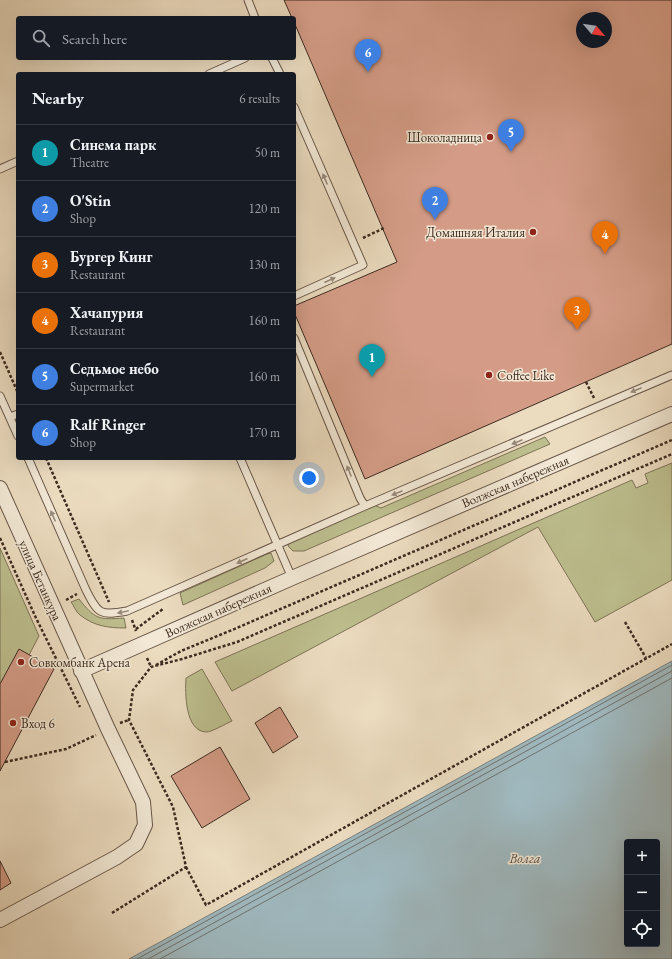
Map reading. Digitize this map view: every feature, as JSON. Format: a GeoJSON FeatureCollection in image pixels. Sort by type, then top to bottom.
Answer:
{"type":"FeatureCollection","features":[{"type":"Feature","properties":{"kind":"street","name":"Волжская набережная"},"geometry":{"type":"LineString","coordinates":[[81,671],[672,414]]}},
{"type":"Feature","properties":{"kind":"street","name":"улица Бетанкура"},"geometry":{"type":"LineString","coordinates":[[0,488],[81,671]]}},
{"type":"Feature","properties":{"kind":"street"},"geometry":{"type":"LineString","coordinates":[[0,920],[117,857],[136,844],[145,826],[144,802],[81,671]]}},
{"type":"Feature","properties":{"kind":"lane"},"geometry":{"type":"LineString","coordinates":[[248,0],[254,16]]}},
{"type":"Feature","properties":{"kind":"lane"},"geometry":{"type":"LineString","coordinates":[[214,72],[240,60]]}},
{"type":"Feature","properties":{"kind":"lane"},"geometry":{"type":"LineString","coordinates":[[273,60],[279,72]]}},
{"type":"Feature","properties":{"kind":"lane"},"geometry":{"type":"LineString","coordinates":[[296,112],[363,265],[296,295]]}},
{"type":"Feature","properties":{"kind":"lane"},"geometry":{"type":"LineString","coordinates":[[0,169],[16,162]]}},
{"type":"Feature","properties":{"kind":"lane"},"geometry":{"type":"LineString","coordinates":[[296,343],[360,498],[365,506]]}},
{"type":"Feature","properties":{"kind":"lane"},"geometry":{"type":"LineString","coordinates":[[29,460],[93,604],[100,612],[112,614],[127,611],[278,546],[365,506],[672,375]]}},
{"type":"Feature","properties":{"kind":"lane"},"geometry":{"type":"LineString","coordinates":[[0,396],[16,431]]}},
{"type":"Feature","properties":{"kind":"lane"},"geometry":{"type":"LineString","coordinates":[[10,417],[16,415]]}},
{"type":"Feature","properties":{"kind":"lane"},"geometry":{"type":"LineString","coordinates":[[241,460],[292,578]]}},
{"type":"Feature","properties":{"kind":"path"},"geometry":{"type":"LineString","coordinates":[[352,242],[384,228]]}},
{"type":"Feature","properties":{"kind":"path"},"geometry":{"type":"LineString","coordinates":[[0,352],[16,388]]}},
{"type":"Feature","properties":{"kind":"path"},"geometry":{"type":"LineString","coordinates":[[586,382],[594,399],[601,396]]}},
{"type":"Feature","properties":{"kind":"path"},"geometry":{"type":"LineString","coordinates":[[672,440],[181,651],[151,667],[133,690],[129,720],[173,807],[186,866],[206,905],[672,644]]}},
{"type":"Feature","properties":{"kind":"path"},"geometry":{"type":"LineString","coordinates":[[151,667],[236,642],[672,454]]}},
{"type":"Feature","properties":{"kind":"path"},"geometry":{"type":"LineString","coordinates":[[47,460],[109,602],[116,602]]}},
{"type":"Feature","properties":{"kind":"path"},"geometry":{"type":"LineString","coordinates":[[0,538],[36,618],[81,708]]}},
{"type":"Feature","properties":{"kind":"path"},"geometry":{"type":"LineString","coordinates":[[66,600],[79,594]]}},
{"type":"Feature","properties":{"kind":"path"},"geometry":{"type":"LineString","coordinates":[[131,616],[136,629]]}},
{"type":"Feature","properties":{"kind":"path"},"geometry":{"type":"LineString","coordinates":[[625,622],[646,658]]}},
{"type":"Feature","properties":{"kind":"path"},"geometry":{"type":"LineString","coordinates":[[5,762],[66,749],[129,720]]}},
{"type":"Feature","properties":{"kind":"path"},"geometry":{"type":"LineString","coordinates":[[112,913],[186,866]]}},
{"type":"Feature","properties":{"kind":"green space"},"geometry":{"type":"Polygon","coordinates":[[[545,437],[550,444],[304,551],[293,551],[288,546],[290,542],[374,505],[381,508],[545,437]]]}},
{"type":"Feature","properties":{"kind":"green space"},"geometry":{"type":"Polygon","coordinates":[[[672,463],[672,580],[595,622],[538,527],[232,691],[215,662],[632,480],[636,488],[648,483],[645,474],[672,463]]]}},
{"type":"Feature","properties":{"kind":"green space","name":"Совкомбанк Арена"},"geometry":{"type":"Polygon","coordinates":[[[0,548],[39,636],[29,655],[0,771],[0,548]]]}},
{"type":"Feature","properties":{"kind":"green space"},"geometry":{"type":"Polygon","coordinates":[[[271,553],[274,561],[265,568],[183,605],[180,593],[271,553]]]}},
{"type":"Feature","properties":{"kind":"green space"},"geometry":{"type":"Polygon","coordinates":[[[79,599],[89,611],[98,617],[108,619],[124,618],[126,628],[102,626],[85,619],[76,611],[71,602],[79,599]]]}},
{"type":"Feature","properties":{"kind":"green space"},"geometry":{"type":"Polygon","coordinates":[[[202,669],[232,721],[209,732],[199,730],[194,725],[190,718],[186,701],[186,678],[202,669]]]}},
{"type":"Feature","properties":{"kind":"water","name":"Волга"},"geometry":{"type":"Polygon","coordinates":[[[672,661],[672,959],[129,959],[672,661]]]}},
{"type":"Feature","properties":{"kind":"building"},"geometry":{"type":"Polygon","coordinates":[[[284,0],[672,0],[672,344],[365,479],[296,317],[296,305],[397,262],[296,27],[296,16],[291,16],[284,0]]]}},
{"type":"Feature","properties":{"kind":"building","name":"Вход 6"},"geometry":{"type":"Polygon","coordinates":[[[19,649],[54,669],[0,771],[0,684],[19,649]]]}},
{"type":"Feature","properties":{"kind":"building"},"geometry":{"type":"Polygon","coordinates":[[[280,707],[298,737],[273,753],[255,723],[280,707]]]}},
{"type":"Feature","properties":{"kind":"building"},"geometry":{"type":"Polygon","coordinates":[[[220,747],[250,799],[202,828],[171,776],[220,747]]]}},
{"type":"Feature","properties":{"kind":"building"},"geometry":{"type":"Polygon","coordinates":[[[0,861],[11,883],[0,890],[0,861]]]}},
{"type":"Feature","properties":{"kind":"place","name":"Ralf Ringer"},"geometry":{"type":"Point","coordinates":[368,72]}},
{"type":"Feature","properties":{"kind":"place","name":"Шоколадница"},"geometry":{"type":"Point","coordinates":[490,137]}},
{"type":"Feature","properties":{"kind":"place","name":"Седьмое небо"},"geometry":{"type":"Point","coordinates":[511,152]}},
{"type":"Feature","properties":{"kind":"place","name":"O'Stin"},"geometry":{"type":"Point","coordinates":[435,220]}},
{"type":"Feature","properties":{"kind":"place","name":"Домашняя Италия"},"geometry":{"type":"Point","coordinates":[533,232]}},
{"type":"Feature","properties":{"kind":"place","name":"Хачапурия"},"geometry":{"type":"Point","coordinates":[605,254]}},
{"type":"Feature","properties":{"kind":"place","name":"Бургер Кинг"},"geometry":{"type":"Point","coordinates":[577,330]}},
{"type":"Feature","properties":{"kind":"place","name":"Coffee Like"},"geometry":{"type":"Point","coordinates":[489,375]}},
{"type":"Feature","properties":{"kind":"place","name":"Синема парк"},"geometry":{"type":"Point","coordinates":[372,377]}},
{"type":"Feature","properties":{"kind":"place","name":"Совкомбанк Арена"},"geometry":{"type":"Point","coordinates":[21,662]}},
{"type":"Feature","properties":{"kind":"place","name":"Вход 6"},"geometry":{"type":"Point","coordinates":[13,723]}}]}
